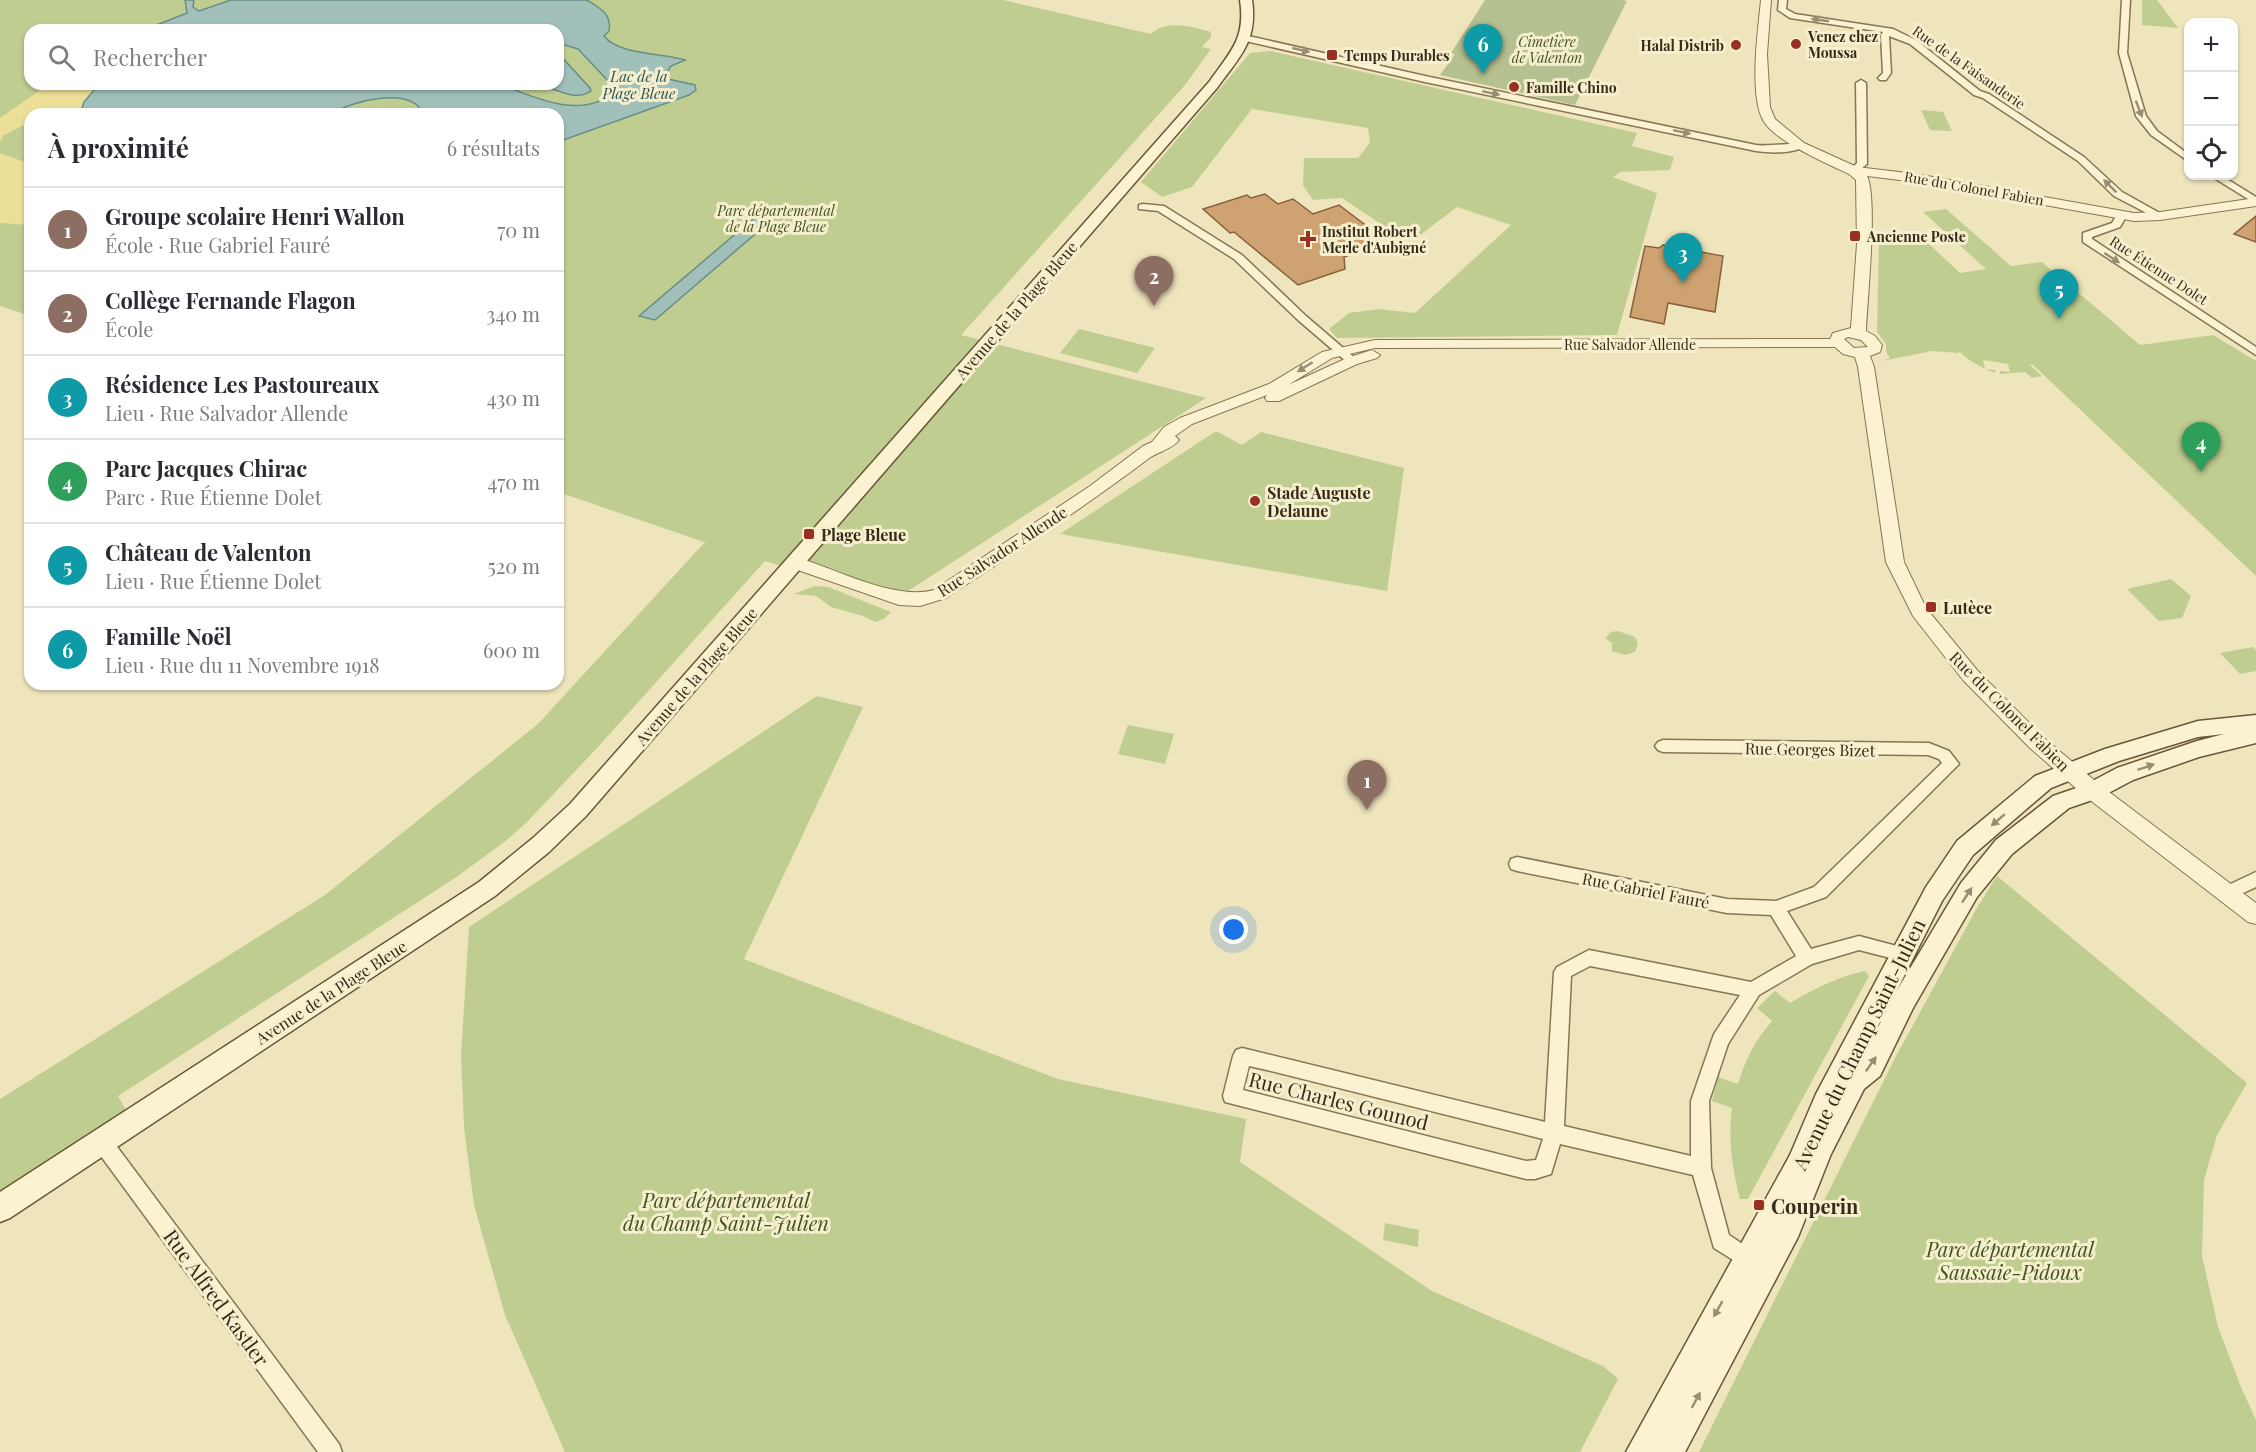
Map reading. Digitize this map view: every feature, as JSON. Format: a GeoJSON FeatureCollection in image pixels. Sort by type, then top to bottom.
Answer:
{"type":"FeatureCollection","features":[{"type":"Feature","properties":{"kind":"main road","name":"Avenue de la Plage Bleue"},"geometry":{"type":"LineString","coordinates":[[0,1208],[508,874],[578,810],[1213,85],[1241,46],[1249,21],[1246,0]]}},
{"type":"Feature","properties":{"kind":"main road","name":"Avenue du Champ Saint-Julien"},"geometry":{"type":"LineString","coordinates":[[1641,1452],[1799,1164],[1825,1103],[1934,894],[1965,848],[2043,782],[2113,755],[2198,729],[2256,723]]}},
{"type":"Feature","properties":{"kind":"main road","name":"Avenue du Champ Saint-Julien"},"geometry":{"type":"LineString","coordinates":[[1669,1452],[1788,1227],[1821,1147],[1855,1081],[1871,1068],[1916,979],[1969,890],[2004,847],[2057,804],[2092,791],[2125,774],[2198,749],[2256,735]]}},
{"type":"Feature","properties":{"kind":"main road"},"geometry":{"type":"LineString","coordinates":[[1902,954],[1916,979]]}},
{"type":"Feature","properties":{"kind":"main road"},"geometry":{"type":"LineString","coordinates":[[1746,1258],[1757,1257],[1764,1253],[1788,1227]]}},
{"type":"Feature","properties":{"kind":"street","name":"Rue du Colonel Fabien"},"geometry":{"type":"LineString","coordinates":[[1766,0],[1761,54],[1764,107],[1769,121],[1800,146],[1854,171],[1895,175],[2122,215],[2160,216],[2256,202]]}},
{"type":"Feature","properties":{"kind":"street","name":"Rue de la Faisanderie"},"geometry":{"type":"LineString","coordinates":[[1783,0],[1782,10],[1793,16],[1890,31],[1913,42],[1977,93],[1986,96],[2080,159],[2118,194],[2160,216]]}},
{"type":"Feature","properties":{"kind":"street"},"geometry":{"type":"LineString","coordinates":[[2126,0],[2122,53],[2132,90],[2145,123],[2154,133],[2184,155]]}},
{"type":"Feature","properties":{"kind":"street"},"geometry":{"type":"LineString","coordinates":[[1883,78],[1887,74],[1885,35],[1890,31]]}},
{"type":"Feature","properties":{"kind":"street"},"geometry":{"type":"LineString","coordinates":[[1244,38],[1425,80],[1756,148],[1769,150],[1800,146]]}},
{"type":"Feature","properties":{"kind":"street"},"geometry":{"type":"LineString","coordinates":[[1858,333],[1864,244],[1864,194],[1862,179],[1854,171],[1862,164],[1861,83]]}},
{"type":"Feature","properties":{"kind":"street"},"geometry":{"type":"LineString","coordinates":[[2222,180],[2256,202]]}},
{"type":"Feature","properties":{"kind":"street"},"geometry":{"type":"LineString","coordinates":[[1143,207],[1160,208],[1238,257],[1338,351],[1352,361]]}},
{"type":"Feature","properties":{"kind":"street","name":"Rue Étienne Dolet"},"geometry":{"type":"LineString","coordinates":[[2122,215],[2116,225],[2091,232],[2087,235],[2087,240],[2256,352]]}},
{"type":"Feature","properties":{"kind":"street"},"geometry":{"type":"LineString","coordinates":[[1858,333],[1870,338],[1875,345],[1872,351],[1861,354],[1847,350],[1838,343],[1838,336],[1841,334],[1858,333]]}},
{"type":"Feature","properties":{"kind":"street","name":"Rue Salvador Allende"},"geometry":{"type":"LineString","coordinates":[[795,563],[899,599],[920,600],[940,594],[1096,490],[1186,421],[1274,387],[1310,364],[1338,351],[1375,344],[1838,343]]}},
{"type":"Feature","properties":{"kind":"street","name":"Rue Salvador Allende"},"geometry":{"type":"LineString","coordinates":[[1160,443],[1187,435],[1214,420],[1291,391],[1352,361],[1422,345]]}},
{"type":"Feature","properties":{"kind":"street","name":"Rue du Colonel Fabien"},"geometry":{"type":"LineString","coordinates":[[1861,354],[1866,367],[1895,562],[1912,600],[1970,675],[2037,743],[2092,791],[2256,915]]}},
{"type":"Feature","properties":{"kind":"street","name":"Rue Georges Bizet"},"geometry":{"type":"LineString","coordinates":[[1663,746],[1929,749],[1944,755],[1951,764]]}},
{"type":"Feature","properties":{"kind":"street","name":"Rue Gabriel Fauré"},"geometry":{"type":"LineString","coordinates":[[1517,864],[1727,906],[1776,908],[1820,892],[1951,764]]}},
{"type":"Feature","properties":{"kind":"street"},"geometry":{"type":"LineString","coordinates":[[2228,893],[2256,879]]}},
{"type":"Feature","properties":{"kind":"street"},"geometry":{"type":"LineString","coordinates":[[1776,908],[1807,958]]}},
{"type":"Feature","properties":{"kind":"street"},"geometry":{"type":"LineString","coordinates":[[1746,1258],[1720,1241],[1701,1168],[1700,1101],[1720,1041],[1753,990],[1807,958],[1860,943],[1902,954]]}},
{"type":"Feature","properties":{"kind":"street"},"geometry":{"type":"LineString","coordinates":[[1701,1168],[1554,1133],[1563,972],[1589,958],[1753,990]]}},
{"type":"Feature","properties":{"kind":"street","name":"Rue Charles Gounod"},"geometry":{"type":"LineString","coordinates":[[1242,1056],[1554,1133],[1544,1167],[1526,1170],[1232,1096],[1242,1056]]}},
{"type":"Feature","properties":{"kind":"street","name":"Rue Alfred Kastler"},"geometry":{"type":"LineString","coordinates":[[102,1142],[331,1452]]}},
{"type":"Feature","properties":{"kind":"green space","name":"Parc départemental de la Plage Bleue"},"geometry":{"type":"Polygon","coordinates":[[[0,0],[1003,0],[1151,34],[1157,29],[1172,25],[1188,26],[1211,32],[1211,37],[1202,47],[1211,49],[1185,85],[961,335],[1206,398],[905,593],[825,579],[765,561],[598,747],[507,840],[455,878],[118,1096],[128,1114],[0,1195],[0,1099],[325,895],[538,724],[704,543],[707,543],[564,494],[564,108],[24,108],[24,314],[0,306],[0,0]]]}},
{"type":"Feature","properties":{"kind":"green space","name":"Cimetière de Valenton"},"geometry":{"type":"Polygon","coordinates":[[[1485,0],[1627,1],[1575,105],[1440,75],[1455,54],[1451,53],[1485,0]]]}},
{"type":"Feature","properties":{"kind":"green space"},"geometry":{"type":"Polygon","coordinates":[[[2142,0],[2157,0],[2178,28],[2142,25],[2142,0]]]}},
{"type":"Feature","properties":{"kind":"green space"},"geometry":{"type":"Polygon","coordinates":[[[1270,51],[1637,133],[1632,146],[1674,157],[1670,170],[1620,172],[1613,177],[1657,193],[1617,335],[1337,338],[1329,329],[1349,313],[1379,309],[1415,313],[1511,225],[1457,207],[1419,236],[1399,236],[1342,198],[1313,200],[1303,185],[1304,158],[1358,158],[1370,143],[1368,128],[1252,109],[1192,187],[1162,197],[1141,182],[1250,53],[1270,51]]]}},
{"type":"Feature","properties":{"kind":"green space"},"geometry":{"type":"Polygon","coordinates":[[[1921,110],[1943,112],[1952,131],[1930,130],[1921,110]]]}},
{"type":"Feature","properties":{"kind":"green space"},"geometry":{"type":"Polygon","coordinates":[[[1946,209],[2011,266],[2042,262],[2140,345],[2213,335],[2256,361],[2256,576],[2032,364],[2030,365],[2042,376],[2032,378],[2025,372],[2000,374],[2000,371],[2010,372],[2008,364],[1983,360],[1985,369],[1959,351],[1958,353],[1932,351],[1882,361],[1890,358],[1886,352],[1886,344],[1877,332],[1879,238],[1928,243],[1960,273],[1986,269],[1923,212],[1946,209]]]}},
{"type":"Feature","properties":{"kind":"green space"},"geometry":{"type":"Polygon","coordinates":[[[1079,329],[1155,348],[1137,373],[1060,353],[1079,329]]]}},
{"type":"Feature","properties":{"kind":"green space","name":"Stade Auguste Delaune"},"geometry":{"type":"Polygon","coordinates":[[[1216,431],[1242,445],[1261,432],[1404,468],[1387,591],[1060,534],[1216,431]]]}},
{"type":"Feature","properties":{"kind":"green space"},"geometry":{"type":"Polygon","coordinates":[[[2171,579],[2191,596],[2182,618],[2159,621],[2127,589],[2171,579]]]}},
{"type":"Feature","properties":{"kind":"green space"},"geometry":{"type":"Polygon","coordinates":[[[815,586],[828,587],[891,612],[884,619],[875,622],[863,616],[831,607],[816,596],[794,594],[815,586]]]}},
{"type":"Feature","properties":{"kind":"green space"},"geometry":{"type":"Polygon","coordinates":[[[1618,631],[1635,637],[1638,643],[1635,652],[1625,655],[1612,651],[1612,643],[1605,638],[1611,632],[1618,631]]]}},
{"type":"Feature","properties":{"kind":"green space"},"geometry":{"type":"Polygon","coordinates":[[[2253,647],[2256,650],[2256,671],[2240,674],[2220,653],[2253,647]]]}},
{"type":"Feature","properties":{"kind":"green space","name":"Parc départemental du Champ Saint-Julien"},"geometry":{"type":"Polygon","coordinates":[[[817,696],[863,707],[744,959],[1058,1079],[1246,1119],[1240,1162],[1432,1291],[1603,1366],[1618,1379],[1580,1452],[565,1452],[505,1315],[474,1205],[464,1127],[461,1055],[469,927],[817,696]]]}},
{"type":"Feature","properties":{"kind":"green space"},"geometry":{"type":"Polygon","coordinates":[[[1128,725],[1174,734],[1165,764],[1118,754],[1128,725]]]}},
{"type":"Feature","properties":{"kind":"green space","name":"Parc départemental Saussaie-Pidoux"},"geometry":{"type":"Polygon","coordinates":[[[1997,876],[2247,1083],[2217,1135],[2204,1180],[2202,1256],[2218,1327],[2256,1420],[2256,1452],[1699,1452],[1895,1058],[1978,906],[1997,876]]]}},
{"type":"Feature","properties":{"kind":"green space"},"geometry":{"type":"Polygon","coordinates":[[[1865,971],[1869,976],[1748,1199],[1740,1199],[1732,1154],[1730,1131],[1732,1108],[1712,1101],[1718,1077],[1738,1084],[1752,1050],[1772,1021],[1757,1008],[1775,991],[1790,1003],[1826,984],[1865,971]]]}},
{"type":"Feature","properties":{"kind":"green space"},"geometry":{"type":"Polygon","coordinates":[[[1385,1223],[1419,1230],[1418,1247],[1383,1240],[1385,1223]]]}},
{"type":"Feature","properties":{"kind":"sand"},"geometry":{"type":"Polygon","coordinates":[[[40,90],[94,90],[81,108],[24,108],[24,125],[4,135],[0,141],[0,118],[40,90]]]}},
{"type":"Feature","properties":{"kind":"sand"},"geometry":{"type":"Polygon","coordinates":[[[0,153],[24,162],[24,225],[0,223],[0,153]]]}},
{"type":"Feature","properties":{"kind":"water","name":"Lac de la Plage Bleue"},"geometry":{"type":"Polygon","coordinates":[[[185,0],[194,0],[193,7],[199,11],[231,0],[587,0],[607,16],[609,31],[604,36],[611,42],[630,50],[685,60],[671,66],[665,75],[668,79],[695,85],[696,90],[689,95],[564,140],[564,108],[419,108],[407,100],[380,98],[342,108],[82,108],[94,90],[515,90],[556,104],[571,105],[586,105],[600,101],[613,93],[610,83],[578,49],[564,45],[564,24],[159,24],[187,13],[185,0]]]}},
{"type":"Feature","properties":{"kind":"water"},"geometry":{"type":"Polygon","coordinates":[[[564,60],[591,91],[572,95],[556,90],[564,90],[564,60]]]}},
{"type":"Feature","properties":{"kind":"water"},"geometry":{"type":"Polygon","coordinates":[[[760,213],[775,217],[655,320],[639,316],[760,213]]]}},
{"type":"Feature","properties":{"kind":"building","name":"Institut Robert Merle d'Aubigné"},"geometry":{"type":"Polygon","coordinates":[[[1265,194],[1278,204],[1293,199],[1313,214],[1339,205],[1368,227],[1361,229],[1382,244],[1344,257],[1345,269],[1298,285],[1234,232],[1230,233],[1203,209],[1247,195],[1251,198],[1265,194]]]}},
{"type":"Feature","properties":{"kind":"building"},"geometry":{"type":"Polygon","coordinates":[[[2256,216],[2256,242],[2234,234],[2256,216]]]}},
{"type":"Feature","properties":{"kind":"building"},"geometry":{"type":"Polygon","coordinates":[[[1663,245],[1723,256],[1715,312],[1668,303],[1664,324],[1630,317],[1645,246],[1659,248],[1663,245]]]}},
{"type":"Feature","properties":{"kind":"place","name":"Venez chez Moussa"},"geometry":{"type":"Point","coordinates":[1796,44]}},
{"type":"Feature","properties":{"kind":"place","name":"Halal Distrib"},"geometry":{"type":"Point","coordinates":[1736,45]}},
{"type":"Feature","properties":{"kind":"place","name":"Temps Durables"},"geometry":{"type":"Point","coordinates":[1332,55]}},
{"type":"Feature","properties":{"kind":"place","name":"Famille Noël"},"geometry":{"type":"Point","coordinates":[1483,74]}},
{"type":"Feature","properties":{"kind":"place","name":"Famille Chino"},"geometry":{"type":"Point","coordinates":[1514,87]}},
{"type":"Feature","properties":{"kind":"place","name":"Ancienne Poste"},"geometry":{"type":"Point","coordinates":[1855,236]}},
{"type":"Feature","properties":{"kind":"place","name":"Institut Robert Merle d'Aubigné"},"geometry":{"type":"Point","coordinates":[1308,239]}},
{"type":"Feature","properties":{"kind":"place","name":"Résidence Les Pastoureaux"},"geometry":{"type":"Point","coordinates":[1683,283]}},
{"type":"Feature","properties":{"kind":"place","name":"Collège Fernande Flagon"},"geometry":{"type":"Point","coordinates":[1154,306]}},
{"type":"Feature","properties":{"kind":"place","name":"Château de Valenton"},"geometry":{"type":"Point","coordinates":[2059,319]}},
{"type":"Feature","properties":{"kind":"place","name":"Parc Jacques Chirac"},"geometry":{"type":"Point","coordinates":[2201,472]}},
{"type":"Feature","properties":{"kind":"place","name":"Stade Auguste Delaune"},"geometry":{"type":"Point","coordinates":[1255,501]}},
{"type":"Feature","properties":{"kind":"place","name":"Plage Bleue"},"geometry":{"type":"Point","coordinates":[809,534]}},
{"type":"Feature","properties":{"kind":"place","name":"Lutèce"},"geometry":{"type":"Point","coordinates":[1931,607]}},
{"type":"Feature","properties":{"kind":"place","name":"Groupe scolaire Henri Wallon"},"geometry":{"type":"Point","coordinates":[1367,810]}},
{"type":"Feature","properties":{"kind":"place","name":"Couperin"},"geometry":{"type":"Point","coordinates":[1759,1205]}}]}
